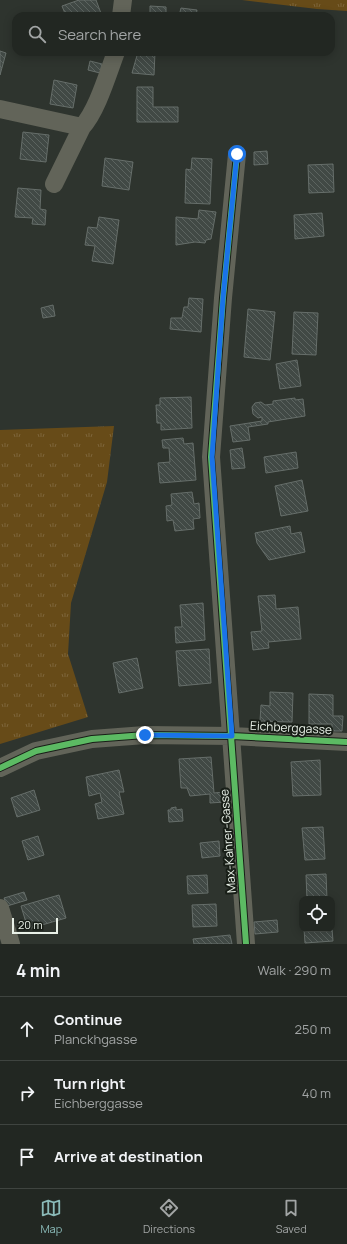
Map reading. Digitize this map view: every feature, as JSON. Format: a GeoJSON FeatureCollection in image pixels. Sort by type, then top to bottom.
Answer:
{"type":"FeatureCollection","features":[{"type":"Feature","properties":{"kind":"street"},"geometry":{"type":"LineString","coordinates":[[122,12],[123,0]]}},
{"type":"Feature","properties":{"kind":"street"},"geometry":{"type":"LineString","coordinates":[[54,184],[82,127],[87,122],[101,93],[115,56]]}},
{"type":"Feature","properties":{"kind":"street"},"geometry":{"type":"LineString","coordinates":[[0,109],[82,127]]}},
{"type":"Feature","properties":{"kind":"street","name":"Max-Kahrer-Gasse"},"geometry":{"type":"LineString","coordinates":[[237,154],[223,298],[212,457],[246,944]]}},
{"type":"Feature","properties":{"kind":"street","name":"Eichberggasse"},"geometry":{"type":"LineString","coordinates":[[0,768],[36,751],[92,739],[145,735],[232,736],[347,742]]}},
{"type":"Feature","properties":{"kind":"street"},"geometry":{"type":"LineString","coordinates":[[0,908],[11,944]]}},
{"type":"Feature","properties":{"kind":"green space"},"geometry":{"type":"Polygon","coordinates":[[[242,0],[347,0],[347,11],[317,9],[242,0]]]}},
{"type":"Feature","properties":{"kind":"green space"},"geometry":{"type":"Polygon","coordinates":[[[114,426],[107,482],[71,603],[68,654],[88,717],[0,744],[0,430],[114,426]]]}},
{"type":"Feature","properties":{"kind":"building"},"geometry":{"type":"Polygon","coordinates":[[[79,0],[96,0],[100,12],[64,12],[62,6],[79,0]]]}},
{"type":"Feature","properties":{"kind":"building"},"geometry":{"type":"Polygon","coordinates":[[[150,6],[166,7],[166,12],[150,12],[150,6]]]}},
{"type":"Feature","properties":{"kind":"building"},"geometry":{"type":"Polygon","coordinates":[[[181,8],[197,10],[197,12],[180,12],[181,8]]]}},
{"type":"Feature","properties":{"kind":"building"},"geometry":{"type":"Polygon","coordinates":[[[0,51],[6,53],[0,75],[0,51]]]}},
{"type":"Feature","properties":{"kind":"building"},"geometry":{"type":"Polygon","coordinates":[[[137,56],[155,56],[154,75],[132,73],[137,56]]]}},
{"type":"Feature","properties":{"kind":"building"},"geometry":{"type":"Polygon","coordinates":[[[90,61],[102,64],[100,73],[88,70],[90,61]]]}},
{"type":"Feature","properties":{"kind":"building"},"geometry":{"type":"Polygon","coordinates":[[[54,80],[77,85],[73,108],[50,104],[54,80]]]}},
{"type":"Feature","properties":{"kind":"building"},"geometry":{"type":"Polygon","coordinates":[[[137,87],[153,87],[153,107],[178,107],[178,122],[137,122],[137,87]]]}},
{"type":"Feature","properties":{"kind":"building"},"geometry":{"type":"Polygon","coordinates":[[[23,132],[49,135],[46,162],[20,159],[23,132]]]}},
{"type":"Feature","properties":{"kind":"building"},"geometry":{"type":"Polygon","coordinates":[[[267,151],[268,164],[254,165],[254,152],[267,151]]]}},
{"type":"Feature","properties":{"kind":"building"},"geometry":{"type":"Polygon","coordinates":[[[105,158],[133,162],[129,190],[102,186],[105,158]]]}},
{"type":"Feature","properties":{"kind":"building"},"geometry":{"type":"Polygon","coordinates":[[[192,158],[212,159],[210,204],[185,203],[186,169],[191,170],[192,158]]]}},
{"type":"Feature","properties":{"kind":"building"},"geometry":{"type":"Polygon","coordinates":[[[333,164],[334,192],[309,193],[308,165],[333,164]]]}},
{"type":"Feature","properties":{"kind":"building"},"geometry":{"type":"Polygon","coordinates":[[[18,188],[41,190],[40,209],[46,210],[45,225],[32,224],[33,218],[15,217],[18,188]]]}},
{"type":"Feature","properties":{"kind":"building"},"geometry":{"type":"Polygon","coordinates":[[[199,210],[216,212],[211,239],[206,240],[205,243],[195,242],[176,245],[176,217],[198,219],[199,210]]]}},
{"type":"Feature","properties":{"kind":"building"},"geometry":{"type":"Polygon","coordinates":[[[322,213],[324,236],[295,239],[294,215],[322,213]]]}},
{"type":"Feature","properties":{"kind":"building"},"geometry":{"type":"Polygon","coordinates":[[[99,217],[119,220],[113,264],[92,261],[95,246],[85,245],[88,227],[97,228],[99,217]]]}},
{"type":"Feature","properties":{"kind":"building"},"geometry":{"type":"Polygon","coordinates":[[[189,298],[203,299],[201,332],[170,329],[171,318],[182,318],[184,307],[188,307],[189,298]]]}},
{"type":"Feature","properties":{"kind":"building"},"geometry":{"type":"Polygon","coordinates":[[[53,305],[55,316],[43,318],[41,308],[53,305]]]}},
{"type":"Feature","properties":{"kind":"building"},"geometry":{"type":"Polygon","coordinates":[[[248,309],[275,312],[270,360],[244,357],[248,309]]]}},
{"type":"Feature","properties":{"kind":"building"},"geometry":{"type":"Polygon","coordinates":[[[294,312],[318,313],[316,355],[292,354],[294,312]]]}},
{"type":"Feature","properties":{"kind":"building"},"geometry":{"type":"Polygon","coordinates":[[[297,360],[301,386],[280,389],[276,364],[297,360]]]}},
{"type":"Feature","properties":{"kind":"building"},"geometry":{"type":"Polygon","coordinates":[[[191,397],[192,428],[161,430],[161,423],[157,423],[156,405],[160,405],[160,398],[191,397]]]}},
{"type":"Feature","properties":{"kind":"building"},"geometry":{"type":"Polygon","coordinates":[[[295,398],[295,400],[303,399],[305,416],[248,427],[250,440],[233,442],[230,426],[262,421],[262,417],[258,418],[253,414],[252,407],[255,403],[261,402],[265,405],[273,404],[273,401],[295,398]]]}},
{"type":"Feature","properties":{"kind":"building"},"geometry":{"type":"Polygon","coordinates":[[[183,438],[184,444],[193,443],[196,480],[160,483],[158,463],[170,462],[169,448],[163,448],[162,440],[183,438]]]}},
{"type":"Feature","properties":{"kind":"building"},"geometry":{"type":"Polygon","coordinates":[[[242,448],[245,468],[232,469],[230,450],[242,448]]]}},
{"type":"Feature","properties":{"kind":"building"},"geometry":{"type":"Polygon","coordinates":[[[296,452],[298,468],[266,473],[264,457],[296,452]]]}},
{"type":"Feature","properties":{"kind":"building"},"geometry":{"type":"Polygon","coordinates":[[[302,480],[308,511],[281,516],[275,486],[302,480]]]}},
{"type":"Feature","properties":{"kind":"building"},"geometry":{"type":"Polygon","coordinates":[[[192,492],[194,504],[199,503],[200,518],[193,519],[194,529],[175,531],[173,520],[167,521],[166,506],[172,505],[171,494],[192,492]]]}},
{"type":"Feature","properties":{"kind":"building"},"geometry":{"type":"Polygon","coordinates":[[[290,526],[291,534],[301,532],[305,552],[269,560],[257,543],[255,533],[290,526]]]}},
{"type":"Feature","properties":{"kind":"building"},"geometry":{"type":"Polygon","coordinates":[[[275,595],[276,609],[298,607],[301,639],[268,642],[269,648],[253,650],[251,632],[262,631],[258,596],[275,595]]]}},
{"type":"Feature","properties":{"kind":"building"},"geometry":{"type":"Polygon","coordinates":[[[203,603],[205,640],[176,643],[175,627],[182,627],[180,605],[203,603]]]}},
{"type":"Feature","properties":{"kind":"building"},"geometry":{"type":"Polygon","coordinates":[[[209,649],[211,683],[179,686],[176,651],[209,649]]]}},
{"type":"Feature","properties":{"kind":"building"},"geometry":{"type":"Polygon","coordinates":[[[137,658],[143,688],[119,693],[113,663],[137,658]]]}},
{"type":"Feature","properties":{"kind":"building"},"geometry":{"type":"Polygon","coordinates":[[[270,692],[293,693],[292,722],[260,721],[261,705],[270,706],[270,692]]]}},
{"type":"Feature","properties":{"kind":"building"},"geometry":{"type":"Polygon","coordinates":[[[309,694],[333,695],[333,716],[343,716],[342,731],[332,731],[332,724],[309,724],[309,694]]]}},
{"type":"Feature","properties":{"kind":"building"},"geometry":{"type":"Polygon","coordinates":[[[211,757],[214,793],[224,792],[225,802],[210,803],[210,794],[190,796],[187,788],[181,788],[179,759],[211,757]]]}},
{"type":"Feature","properties":{"kind":"building"},"geometry":{"type":"Polygon","coordinates":[[[320,760],[321,795],[293,796],[291,762],[320,760]]]}},
{"type":"Feature","properties":{"kind":"building"},"geometry":{"type":"Polygon","coordinates":[[[119,770],[124,792],[119,792],[124,814],[98,819],[95,804],[102,802],[100,793],[89,796],[86,777],[119,770]]]}},
{"type":"Feature","properties":{"kind":"building"},"geometry":{"type":"Polygon","coordinates":[[[34,790],[40,810],[17,817],[11,798],[34,790]]]}},
{"type":"Feature","properties":{"kind":"building"},"geometry":{"type":"Polygon","coordinates":[[[176,807],[176,810],[182,809],[183,821],[169,822],[168,810],[176,807]]]}},
{"type":"Feature","properties":{"kind":"building"},"geometry":{"type":"Polygon","coordinates":[[[323,827],[325,859],[305,860],[302,828],[323,827]]]}},
{"type":"Feature","properties":{"kind":"building"},"geometry":{"type":"Polygon","coordinates":[[[38,836],[44,855],[28,860],[22,841],[38,836]]]}},
{"type":"Feature","properties":{"kind":"building"},"geometry":{"type":"Polygon","coordinates":[[[219,841],[220,856],[202,858],[200,843],[219,841]]]}},
{"type":"Feature","properties":{"kind":"building"},"geometry":{"type":"Polygon","coordinates":[[[326,874],[327,896],[307,896],[306,875],[326,874]]]}},
{"type":"Feature","properties":{"kind":"building"},"geometry":{"type":"Polygon","coordinates":[[[207,875],[208,893],[188,894],[187,876],[207,875]]]}},
{"type":"Feature","properties":{"kind":"building"},"geometry":{"type":"Polygon","coordinates":[[[24,892],[27,900],[7,906],[4,898],[24,892]]]}},
{"type":"Feature","properties":{"kind":"building"},"geometry":{"type":"Polygon","coordinates":[[[59,895],[66,918],[28,929],[21,906],[59,895]]]}},
{"type":"Feature","properties":{"kind":"building"},"geometry":{"type":"Polygon","coordinates":[[[216,904],[217,926],[193,927],[192,905],[216,904]]]}},
{"type":"Feature","properties":{"kind":"building"},"geometry":{"type":"Polygon","coordinates":[[[277,920],[278,932],[255,934],[254,922],[277,920]]]}},
{"type":"Feature","properties":{"kind":"building"},"geometry":{"type":"Polygon","coordinates":[[[304,932],[332,932],[333,941],[305,943],[304,932]]]}},
{"type":"Feature","properties":{"kind":"building"},"geometry":{"type":"Polygon","coordinates":[[[230,935],[232,944],[194,944],[193,939],[230,935]]]}},
{"type":"Feature","properties":{"kind":"cycle path"},"geometry":{"type":"LineString","coordinates":[[237,154],[223,298],[211,457],[246,944]]}},
{"type":"Feature","properties":{"kind":"cycle path"},"geometry":{"type":"LineString","coordinates":[[0,768],[36,751],[92,739],[145,735],[232,736],[347,742]]}},
{"type":"Feature","properties":{"kind":"route"},"geometry":{"type":"LineString","coordinates":[[145,735],[232,736],[212,457],[223,298],[237,154]]}}]}
